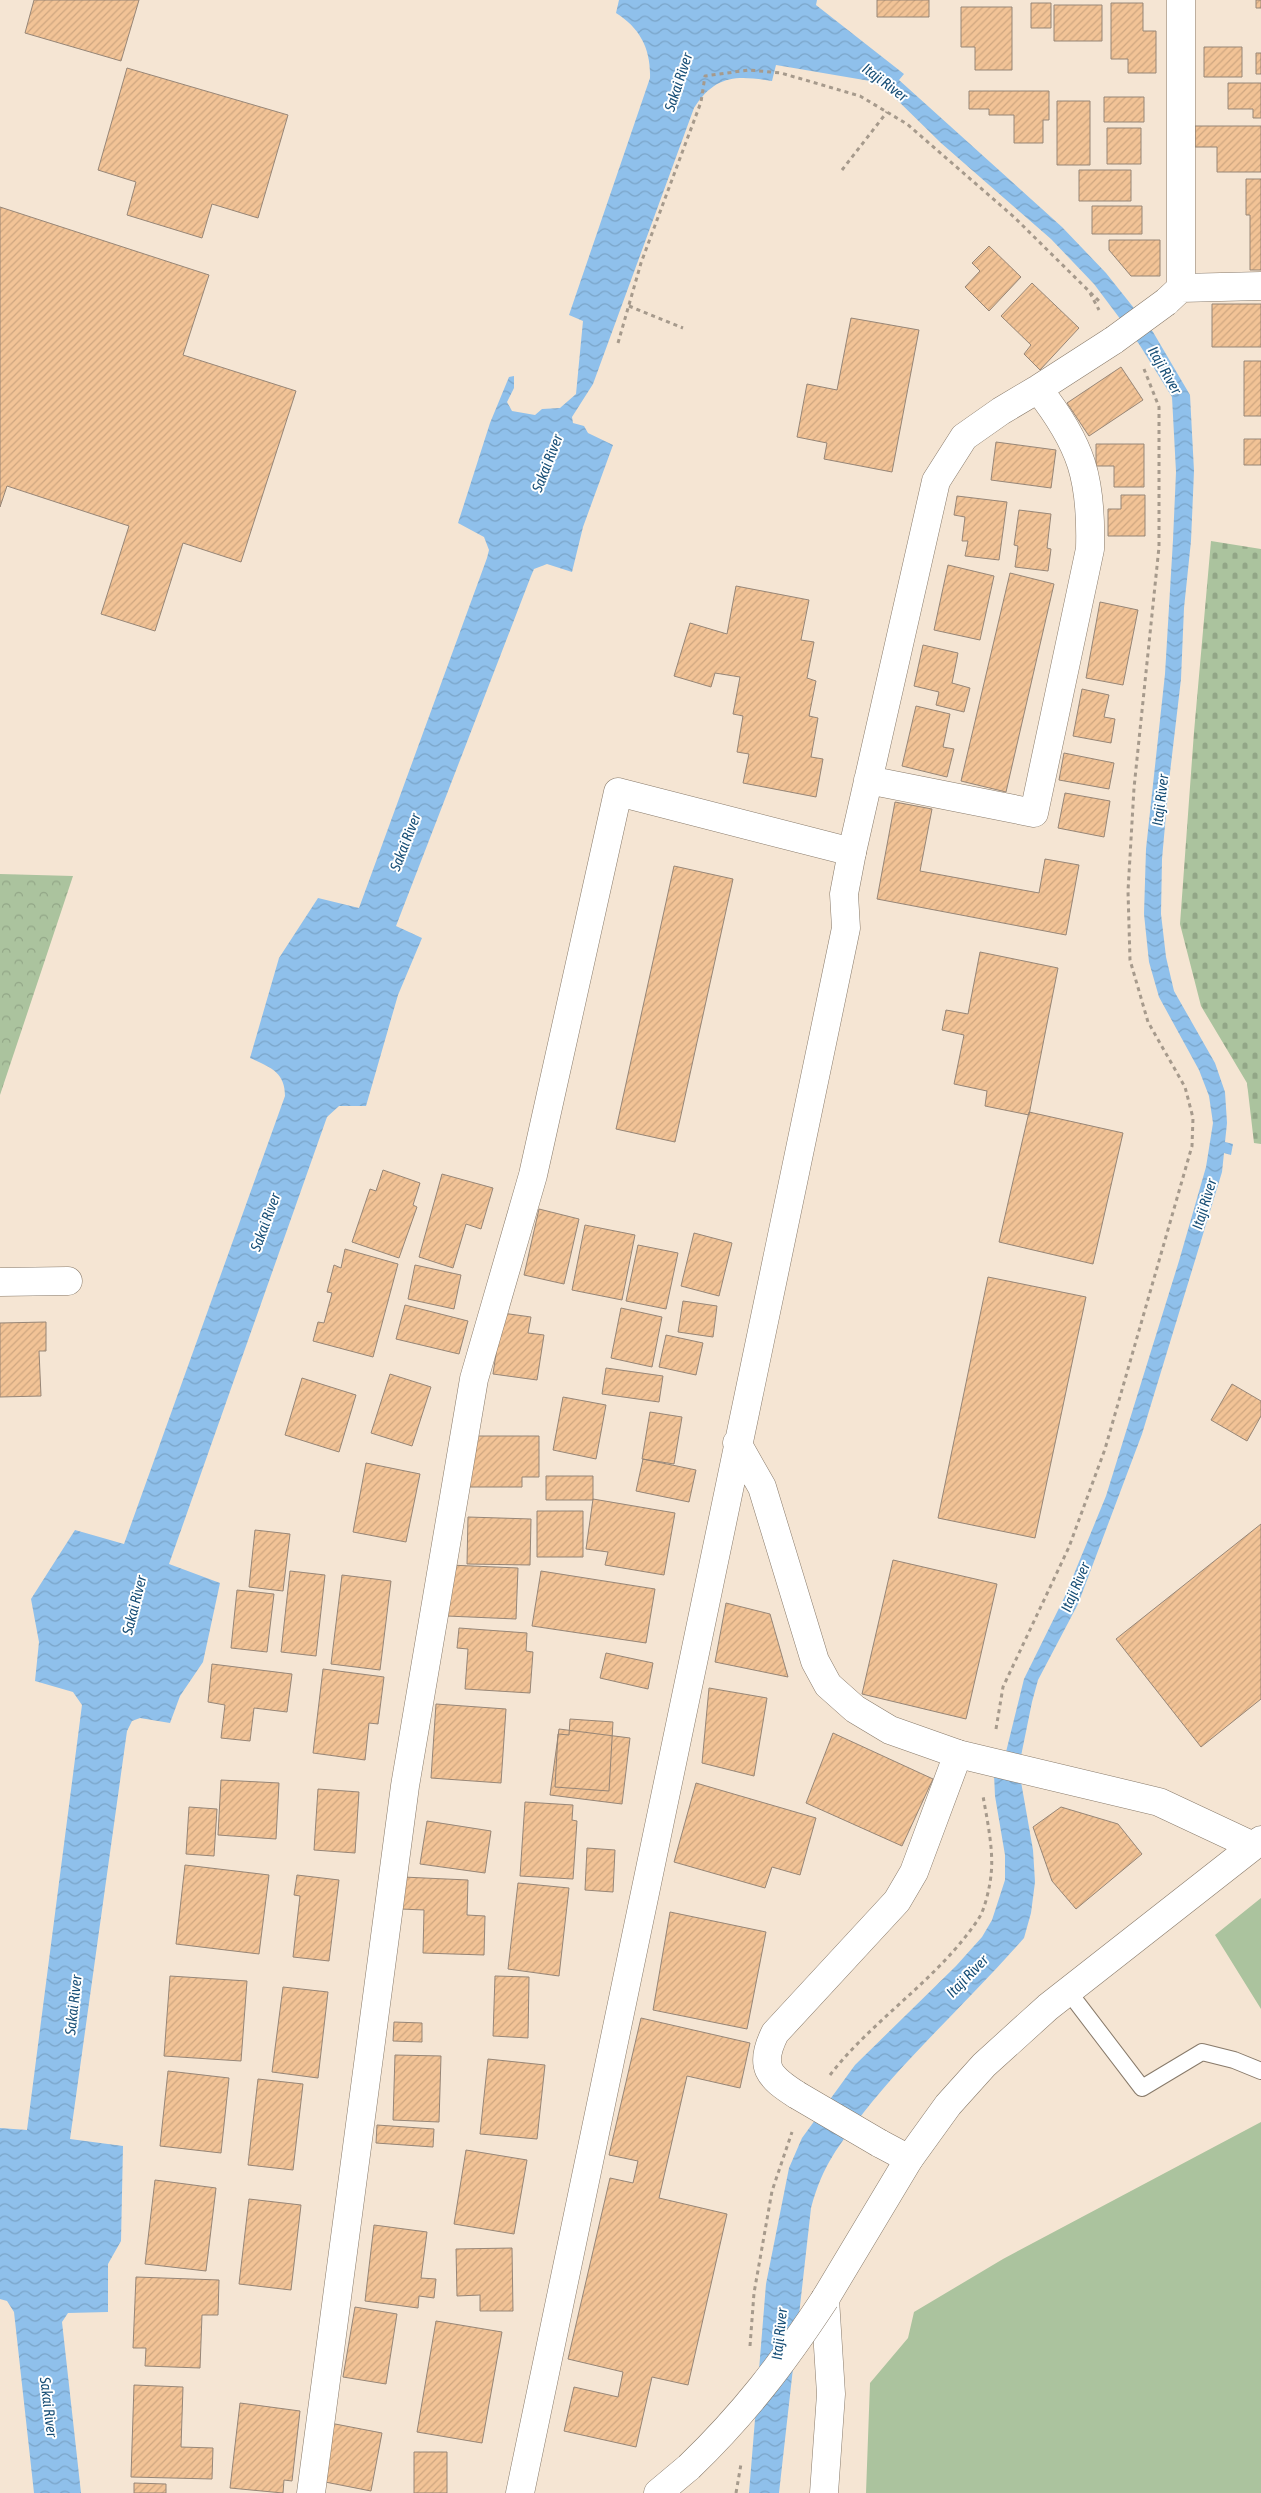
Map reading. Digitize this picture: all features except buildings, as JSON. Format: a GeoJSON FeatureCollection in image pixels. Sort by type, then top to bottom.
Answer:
{"type":"FeatureCollection","features":[{"type":"Feature","properties":{"kind":"street"},"geometry":{"type":"LineString","coordinates":[[1173,295],[1181,0]]}},
{"type":"Feature","properties":{"kind":"street"},"geometry":{"type":"LineString","coordinates":[[520,2493],[737,1443],[846,928],[844,894],[852,852],[936,481],[964,437],[1001,411],[1038,390],[1114,340],[1173,295],[1261,286]]}},
{"type":"Feature","properties":{"kind":"street"},"geometry":{"type":"LineString","coordinates":[[868,780],[1034,813],[1090,549],[1091,509],[1084,467],[1061,418],[1038,390]]}},
{"type":"Feature","properties":{"kind":"street"},"geometry":{"type":"LineString","coordinates":[[311,2493],[404,1786],[474,1379],[534,1175],[618,792],[852,852]]}},
{"type":"Feature","properties":{"kind":"street"},"geometry":{"type":"LineString","coordinates":[[0,1282],[68,1281]]}},
{"type":"Feature","properties":{"kind":"street"},"geometry":{"type":"LineString","coordinates":[[658,2493],[689,2467],[733,2424],[788,2356],[909,2159],[948,2104],[984,2065],[1068,1991],[1257,1843],[1159,1802],[958,1754],[890,1730],[855,1709],[828,1685],[815,1661],[762,1487],[737,1443]]}},
{"type":"Feature","properties":{"kind":"street"},"geometry":{"type":"LineString","coordinates":[[909,2159],[797,2095],[778,2082],[768,2072],[766,2057],[775,2033],[897,1901],[914,1872],[958,1754]]}},
{"type":"Feature","properties":{"kind":"street"},"geometry":{"type":"LineString","coordinates":[[824,2299],[831,2394],[824,2493]]}},
{"type":"Feature","properties":{"kind":"lane"},"geometry":{"type":"LineString","coordinates":[[1068,1991],[1142,2088],[1202,2052],[1234,2060],[1261,2072]]}},
{"type":"Feature","properties":{"kind":"path"},"geometry":{"type":"LineString","coordinates":[[618,343],[641,264],[701,102],[705,76],[749,70],[780,73],[860,96],[907,124],[1014,217],[1099,301]]}},
{"type":"Feature","properties":{"kind":"path"},"geometry":{"type":"LineString","coordinates":[[842,170],[887,112]]}},
{"type":"Feature","properties":{"kind":"path"},"geometry":{"type":"LineString","coordinates":[[629,306],[684,328]]}},
{"type":"Feature","properties":{"kind":"path"},"geometry":{"type":"LineString","coordinates":[[996,1734],[1003,1687],[1069,1548],[1105,1449],[1192,1146],[1193,1118],[1185,1087],[1148,1022],[1130,960],[1128,891],[1134,788],[1159,546],[1159,407],[1144,369]]}},
{"type":"Feature","properties":{"kind":"green space"},"geometry":{"type":"Polygon","coordinates":[[[1211,541],[1261,549],[1261,1144],[1254,1143],[1247,1083],[1201,1006],[1180,924],[1194,732],[1211,541]]]}},
{"type":"Feature","properties":{"kind":"green space"},"geometry":{"type":"Polygon","coordinates":[[[0,874],[73,876],[0,1095],[0,874]]]}},
{"type":"Feature","properties":{"kind":"green space"},"geometry":{"type":"Polygon","coordinates":[[[1261,1898],[1261,2009],[1215,1935],[1261,1898]]]}},
{"type":"Feature","properties":{"kind":"green space"},"geometry":{"type":"Polygon","coordinates":[[[1261,2122],[1261,2493],[866,2493],[870,2383],[908,2338],[914,2312],[1003,2259],[1261,2122]]]}},
{"type":"Feature","properties":{"kind":"water"},"geometry":{"type":"Polygon","coordinates":[[[619,0],[817,0],[816,5],[904,74],[899,80],[1062,227],[1106,273],[1153,332],[1190,395],[1194,471],[1191,541],[1184,608],[1181,679],[1162,859],[1161,914],[1166,957],[1174,991],[1215,1063],[1225,1092],[1227,1123],[1225,1142],[1233,1144],[1231,1155],[1224,1153],[1222,1172],[1142,1434],[1078,1604],[1038,1680],[1032,1702],[1021,1756],[1020,1776],[1033,1850],[1035,1882],[1031,1913],[1024,1938],[883,2089],[846,2136],[826,2168],[811,2208],[779,2493],[749,2493],[766,2284],[789,2168],[802,2138],[855,2065],[956,1966],[982,1937],[992,1920],[1005,1880],[1005,1855],[995,1796],[994,1774],[1006,1752],[1024,1679],[1065,1596],[1106,1496],[1179,1261],[1206,1167],[1213,1123],[1209,1096],[1199,1070],[1159,997],[1149,962],[1144,914],[1146,849],[1165,674],[1173,540],[1176,472],[1172,397],[1139,344],[1094,284],[1051,239],[941,143],[888,91],[870,81],[776,65],[772,81],[737,78],[718,83],[702,97],[694,108],[593,384],[572,417],[573,423],[584,426],[588,433],[613,445],[583,527],[572,572],[547,564],[534,569],[531,576],[396,926],[422,938],[398,995],[366,1106],[339,1106],[327,1117],[169,1564],[220,1583],[203,1662],[180,1696],[170,1723],[140,1718],[132,1721],[127,1731],[70,2139],[123,2146],[121,2241],[108,2264],[108,2312],[68,2313],[62,2322],[81,2493],[34,2493],[14,2312],[7,2301],[0,2299],[0,2128],[27,2130],[82,1705],[73,1692],[35,1681],[39,1642],[31,1599],[75,1530],[124,1544],[285,1096],[282,1081],[275,1071],[250,1058],[279,958],[318,898],[359,908],[487,558],[489,550],[484,537],[458,523],[490,423],[509,377],[514,376],[514,388],[507,402],[512,411],[535,415],[542,409],[560,408],[576,394],[583,321],[569,315],[650,78],[650,67],[642,40],[632,25],[616,13],[619,0]]]}},
{"type":"Feature","properties":{"kind":"water label","name":"Sakai River"},"geometry":{"type":"Point","coordinates":[678,82]}},
{"type":"Feature","properties":{"kind":"water label","name":"Itaji River"},"geometry":{"type":"Point","coordinates":[885,82]}},
{"type":"Feature","properties":{"kind":"water label","name":"Itaji River"},"geometry":{"type":"Point","coordinates":[1165,370]}},
{"type":"Feature","properties":{"kind":"water label","name":"Sakai River"},"geometry":{"type":"Point","coordinates":[547,463]}},
{"type":"Feature","properties":{"kind":"water label","name":"Itaji River"},"geometry":{"type":"Point","coordinates":[1160,800]}},
{"type":"Feature","properties":{"kind":"water label","name":"Sakai River"},"geometry":{"type":"Point","coordinates":[405,842]}},
{"type":"Feature","properties":{"kind":"water label","name":"Itaji River"},"geometry":{"type":"Point","coordinates":[1204,1204]}},
{"type":"Feature","properties":{"kind":"water label","name":"Sakai River"},"geometry":{"type":"Point","coordinates":[265,1222]}},
{"type":"Feature","properties":{"kind":"water label","name":"Itaji River"},"geometry":{"type":"Point","coordinates":[1075,1587]}},
{"type":"Feature","properties":{"kind":"water label","name":"Sakai River"},"geometry":{"type":"Point","coordinates":[134,1605]}},
{"type":"Feature","properties":{"kind":"water label","name":"Itaji River"},"geometry":{"type":"Point","coordinates":[967,1976]}},
{"type":"Feature","properties":{"kind":"water label","name":"Sakai River"},"geometry":{"type":"Point","coordinates":[73,2005]}},
{"type":"Feature","properties":{"kind":"water label","name":"Itaji River"},"geometry":{"type":"Point","coordinates":[779,2334]}},
{"type":"Feature","properties":{"kind":"water label","name":"Sakai River"},"geometry":{"type":"Point","coordinates":[49,2407]}}]}
